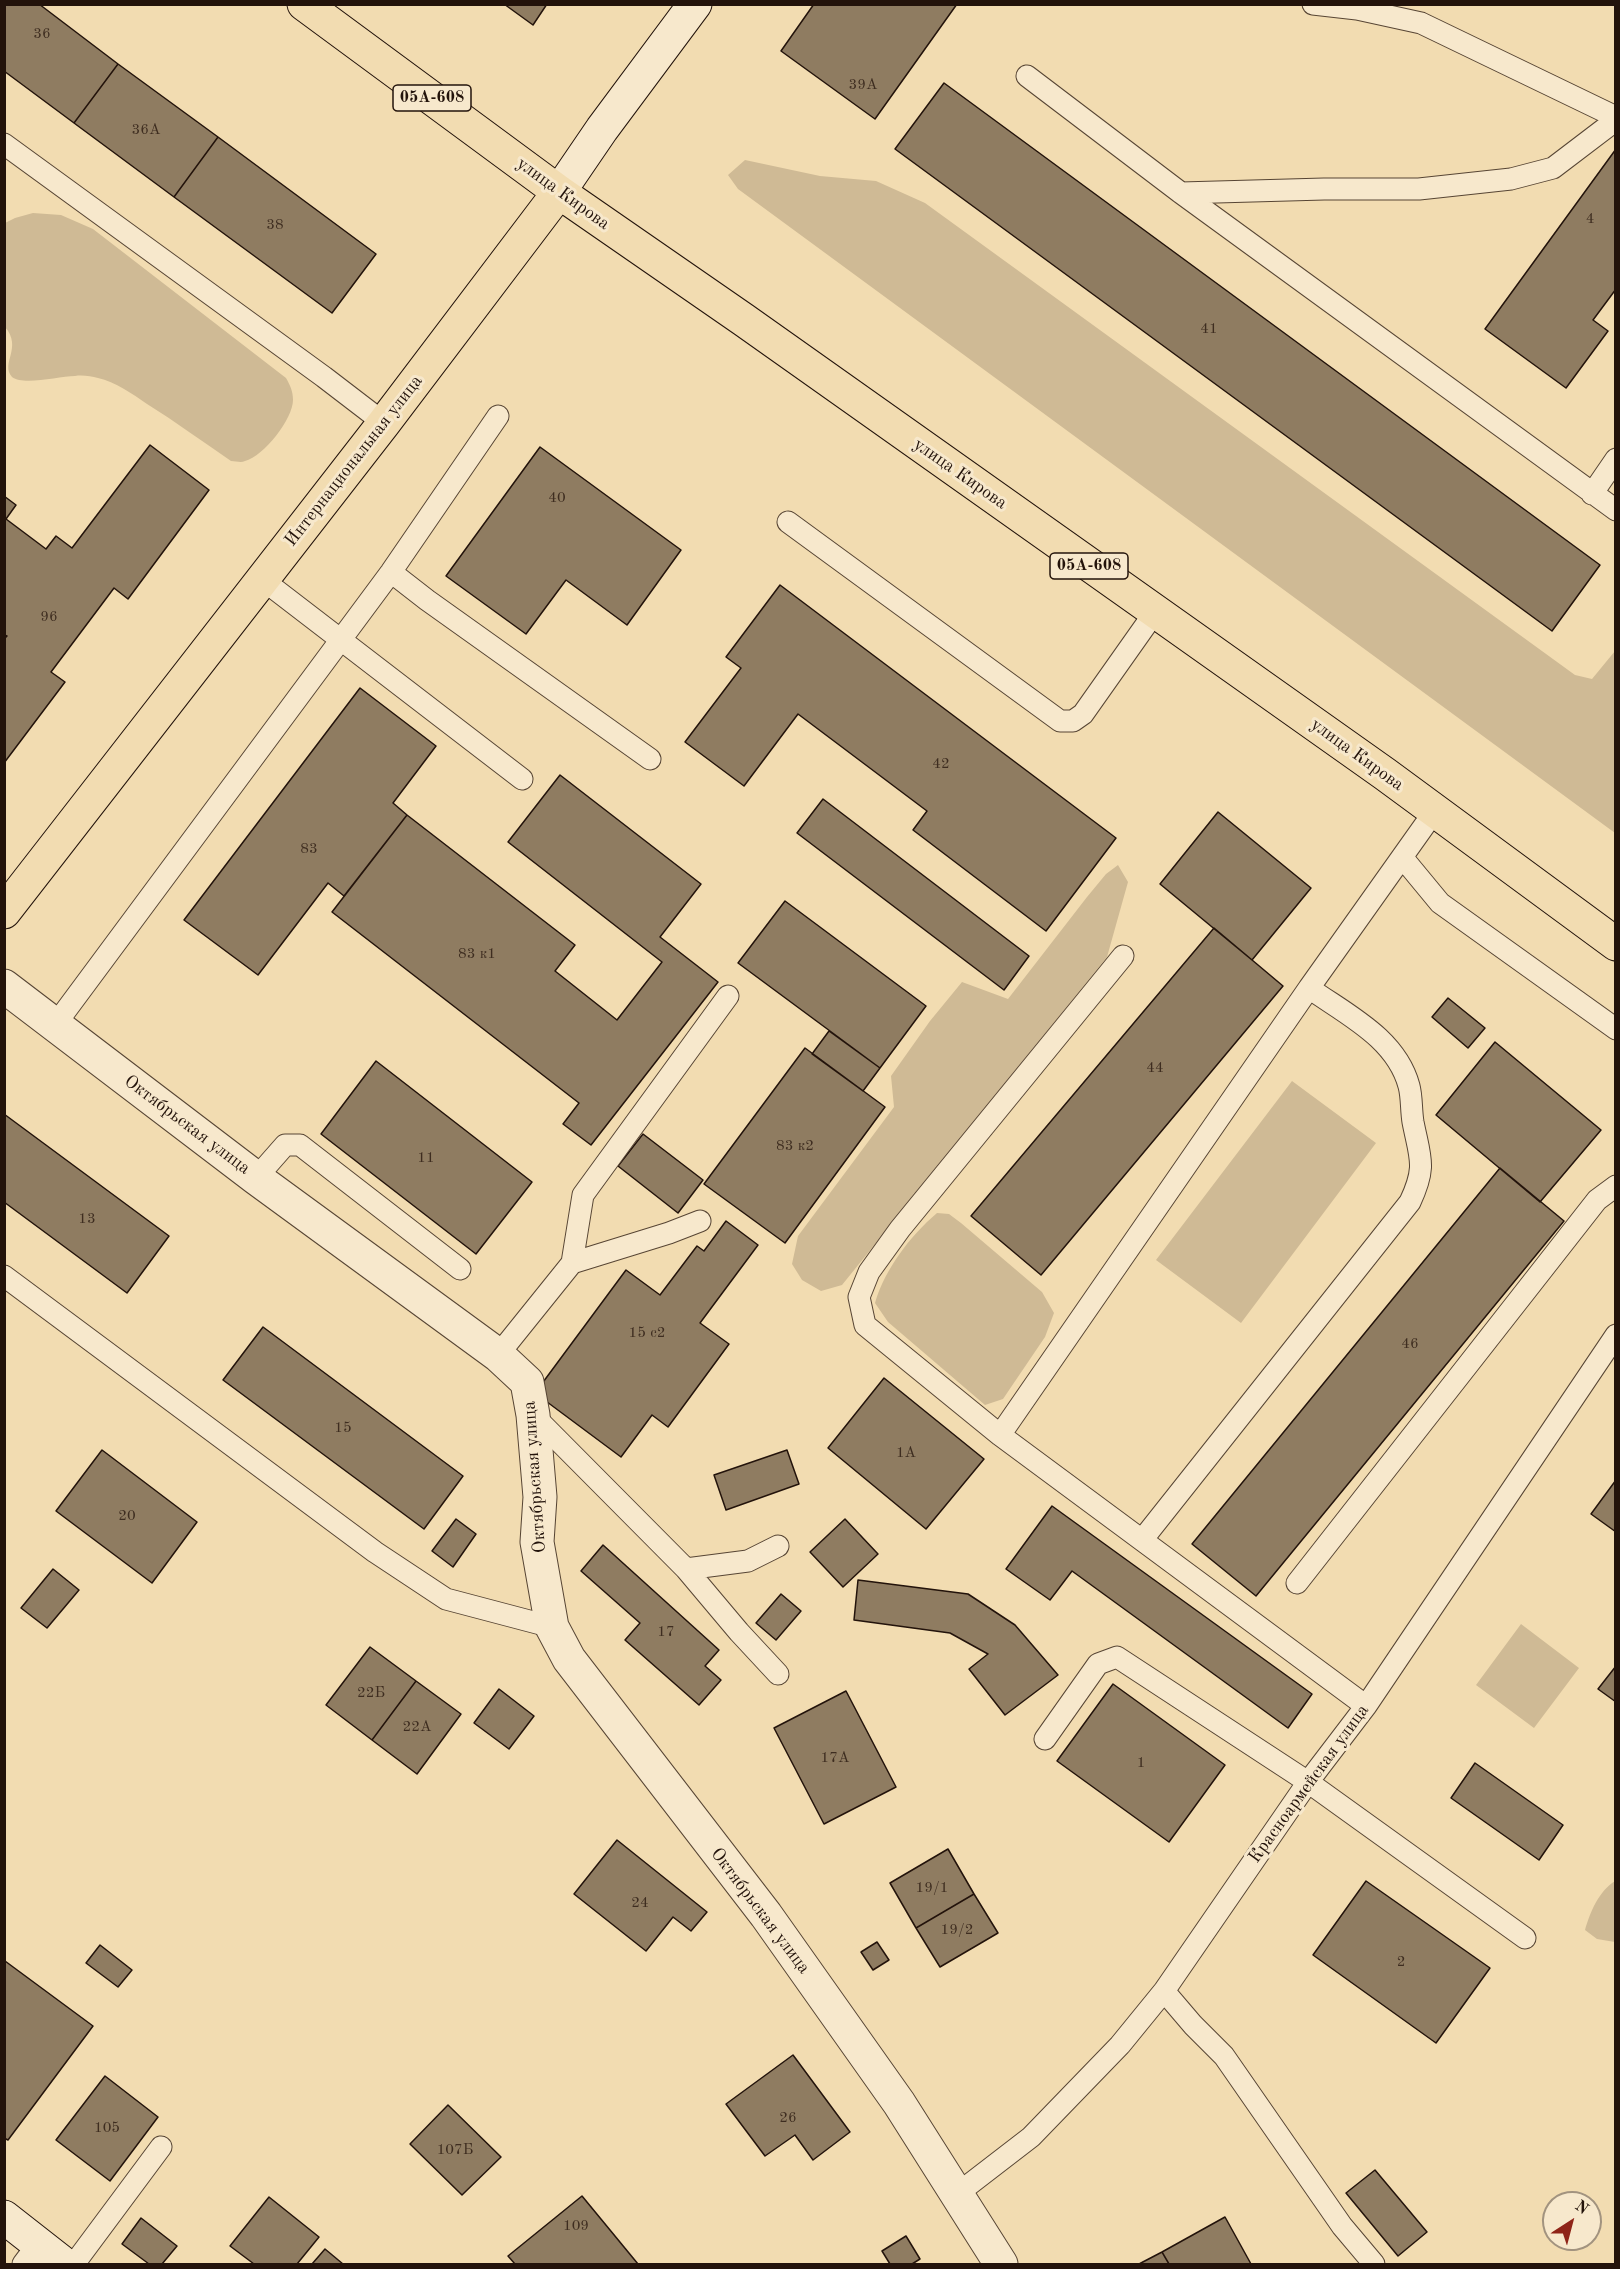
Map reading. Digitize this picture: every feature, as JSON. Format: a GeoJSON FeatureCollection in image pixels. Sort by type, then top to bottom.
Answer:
{"type":"FeatureCollection","features":[{"type":"Feature","properties":{"kind":"main road","name":"улица Кирова"},"geometry":{"type":"LineString","coordinates":[[304,4],[559,192],[1385,774],[1616,944]]}},
{"type":"Feature","properties":{"kind":"main road","name":"Интернациональная улица"},"geometry":{"type":"LineString","coordinates":[[4,912],[263,580],[559,192]]}},
{"type":"Feature","properties":{"kind":"street","name":"Интернациональная улица"},"geometry":{"type":"LineString","coordinates":[[559,192],[602,129],[695,4]]}},
{"type":"Feature","properties":{"kind":"street","name":"Октябрьская улица"},"geometry":{"type":"LineString","coordinates":[[4,986],[256,1178],[498,1355],[527,1382],[534,1415],[540,1497],[537,1542],[552,1627],[569,1659],[773,1925],[899,2103],[1001,2265]]}},
{"type":"Feature","properties":{"kind":"street"},"geometry":{"type":"LineString","coordinates":[[4,2217],[31,2254],[64,2265]]}},
{"type":"Feature","properties":{"kind":"lane"},"geometry":{"type":"LineString","coordinates":[[1180,193],[1419,189],[1511,179],[1554,168],[1616,118],[1421,23],[1357,9],[1313,4]]}},
{"type":"Feature","properties":{"kind":"lane"},"geometry":{"type":"LineString","coordinates":[[1026,76],[1180,193],[1616,510]]}},
{"type":"Feature","properties":{"kind":"lane"},"geometry":{"type":"LineString","coordinates":[[4,144],[384,423]]}},
{"type":"Feature","properties":{"kind":"lane"},"geometry":{"type":"LineString","coordinates":[[55,1025],[391,572],[498,416]]}},
{"type":"Feature","properties":{"kind":"lane"},"geometry":{"type":"LineString","coordinates":[[1592,494],[1616,459]]}},
{"type":"Feature","properties":{"kind":"lane"},"geometry":{"type":"LineString","coordinates":[[788,522],[1060,721],[1073,721],[1083,714],[1155,612]]}},
{"type":"Feature","properties":{"kind":"lane"},"geometry":{"type":"LineString","coordinates":[[391,572],[650,759]]}},
{"type":"Feature","properties":{"kind":"lane"},"geometry":{"type":"LineString","coordinates":[[263,580],[522,779]]}},
{"type":"Feature","properties":{"kind":"lane"},"geometry":{"type":"LineString","coordinates":[[1000,1435],[1309,988],[1434,812]]}},
{"type":"Feature","properties":{"kind":"lane"},"geometry":{"type":"LineString","coordinates":[[1402,857],[1440,903],[1616,1029]]}},
{"type":"Feature","properties":{"kind":"lane"},"geometry":{"type":"LineString","coordinates":[[1123,956],[900,1229],[869,1272],[859,1297],[865,1325],[1000,1435],[1366,1706]]}},
{"type":"Feature","properties":{"kind":"lane"},"geometry":{"type":"LineString","coordinates":[[1142,1540],[1410,1202],[1419,1183],[1422,1160],[1413,1121],[1409,1086],[1396,1057],[1383,1041],[1309,988]]}},
{"type":"Feature","properties":{"kind":"lane"},"geometry":{"type":"LineString","coordinates":[[498,1355],[572,1263],[583,1195],[728,996]]}},
{"type":"Feature","properties":{"kind":"lane"},"geometry":{"type":"LineString","coordinates":[[256,1178],[285,1145],[300,1145],[460,1269]]}},
{"type":"Feature","properties":{"kind":"lane"},"geometry":{"type":"LineString","coordinates":[[1297,1582],[1597,1200],[1616,1186]]}},
{"type":"Feature","properties":{"kind":"lane"},"geometry":{"type":"LineString","coordinates":[[572,1263],[700,1221]]}},
{"type":"Feature","properties":{"kind":"lane"},"geometry":{"type":"LineString","coordinates":[[4,1276],[375,1552],[446,1599],[552,1627]]}},
{"type":"Feature","properties":{"kind":"lane","name":"Красноармейская улица"},"geometry":{"type":"LineString","coordinates":[[957,2194],[1031,2137],[1120,2045],[1164,1991],[1308,1782],[1366,1706],[1615,1337]]}},
{"type":"Feature","properties":{"kind":"lane"},"geometry":{"type":"LineString","coordinates":[[534,1415],[686,1569],[778,1674]]}},
{"type":"Feature","properties":{"kind":"lane"},"geometry":{"type":"LineString","coordinates":[[686,1569],[748,1561],[778,1546]]}},
{"type":"Feature","properties":{"kind":"lane"},"geometry":{"type":"LineString","coordinates":[[1045,1739],[1098,1664],[1117,1657],[1308,1782],[1525,1938]]}},
{"type":"Feature","properties":{"kind":"lane"},"geometry":{"type":"LineString","coordinates":[[1164,1991],[1224,2056],[1341,2226],[1374,2265]]}},
{"type":"Feature","properties":{"kind":"lane"},"geometry":{"type":"LineString","coordinates":[[74,2265],[161,2147]]}},
{"type":"Feature","properties":{"kind":"shaded area"},"geometry":{"type":"Polygon","coordinates":[[[745,160],[820,176],[876,181],[925,203],[1575,675],[1592,679],[1615,651],[1615,833],[738,189],[728,175],[745,160]]]}},
{"type":"Feature","properties":{"kind":"shaded area"},"geometry":{"type":"Polygon","coordinates":[[[33,213],[61,215],[93,229],[286,378],[292,394],[292,408],[283,426],[269,445],[253,458],[242,462],[231,461],[130,392],[104,380],[68,376],[25,381],[12,377],[8,366],[12,342],[5,327],[5,223],[33,213]]]}},
{"type":"Feature","properties":{"kind":"shaded area"},"geometry":{"type":"Polygon","coordinates":[[[1118,865],[1128,882],[1107,957],[842,1285],[821,1291],[802,1280],[792,1264],[798,1236],[894,1107],[891,1076],[930,1021],[962,982],[1008,999],[1087,897],[1106,874],[1118,865]]]}},
{"type":"Feature","properties":{"kind":"shaded area"},"geometry":{"type":"Polygon","coordinates":[[[1292,1081],[1376,1143],[1241,1323],[1156,1260],[1292,1081]]]}},
{"type":"Feature","properties":{"kind":"shaded area"},"geometry":{"type":"Polygon","coordinates":[[[937,1213],[949,1214],[961,1223],[1042,1292],[1054,1313],[1045,1337],[1003,1399],[985,1405],[888,1322],[875,1303],[885,1278],[900,1254],[917,1232],[937,1213]]]}},
{"type":"Feature","properties":{"kind":"shaded area"},"geometry":{"type":"Polygon","coordinates":[[[1521,1624],[1579,1668],[1534,1728],[1476,1685],[1521,1624]]]}},
{"type":"Feature","properties":{"kind":"shaded area"},"geometry":{"type":"Polygon","coordinates":[[[1615,1881],[1615,1942],[1597,1939],[1585,1930],[1596,1903],[1604,1890],[1615,1881]]]}},
{"type":"Feature","properties":{"kind":"building"},"geometry":{"type":"Polygon","coordinates":[[[4,4],[39,4],[118,64],[74,123],[4,71],[4,4]]]}},
{"type":"Feature","properties":{"kind":"building"},"geometry":{"type":"Polygon","coordinates":[[[504,4],[547,4],[533,25],[504,4]]]}},
{"type":"Feature","properties":{"kind":"building"},"geometry":{"type":"Polygon","coordinates":[[[814,4],[957,4],[875,119],[781,51],[814,4]]]}},
{"type":"Feature","properties":{"kind":"building"},"geometry":{"type":"Polygon","coordinates":[[[118,64],[218,137],[174,197],[74,123],[118,64]]]}},
{"type":"Feature","properties":{"kind":"building"},"geometry":{"type":"Polygon","coordinates":[[[944,83],[1600,565],[1552,631],[895,149],[944,83]]]}},
{"type":"Feature","properties":{"kind":"building"},"geometry":{"type":"Polygon","coordinates":[[[218,137],[376,254],[332,313],[174,197],[218,137]]]}},
{"type":"Feature","properties":{"kind":"building"},"geometry":{"type":"Polygon","coordinates":[[[1616,149],[1616,289],[1593,320],[1608,331],[1566,388],[1485,329],[1616,149]]]}},
{"type":"Feature","properties":{"kind":"building"},"geometry":{"type":"Polygon","coordinates":[[[150,445],[209,490],[128,599],[114,588],[51,672],[65,682],[4,763],[4,639],[7,636],[4,635],[4,496],[16,505],[6,519],[46,549],[56,536],[72,548],[150,445]]]}},
{"type":"Feature","properties":{"kind":"building"},"geometry":{"type":"Polygon","coordinates":[[[540,447],[681,550],[627,625],[566,580],[526,634],[446,576],[540,447]]]}},
{"type":"Feature","properties":{"kind":"building"},"geometry":{"type":"Polygon","coordinates":[[[780,585],[1116,838],[1046,931],[913,830],[927,811],[798,714],[744,786],[685,742],[741,668],[726,657],[780,585]]]}},
{"type":"Feature","properties":{"kind":"building"},"geometry":{"type":"Polygon","coordinates":[[[360,688],[436,746],[393,803],[407,815],[344,896],[328,883],[258,975],[184,920],[360,688]]]}},
{"type":"Feature","properties":{"kind":"building"},"geometry":{"type":"Polygon","coordinates":[[[560,775],[701,884],[660,937],[718,982],[591,1145],[563,1124],[579,1103],[332,912],[407,815],[575,945],[555,971],[617,1020],[662,962],[508,842],[560,775]]]}},
{"type":"Feature","properties":{"kind":"building"},"geometry":{"type":"Polygon","coordinates":[[[823,799],[1029,956],[1004,990],[797,833],[823,799]]]}},
{"type":"Feature","properties":{"kind":"building"},"geometry":{"type":"Polygon","coordinates":[[[1218,812],[1311,888],[1252,960],[1160,884],[1218,812]]]}},
{"type":"Feature","properties":{"kind":"building"},"geometry":{"type":"Polygon","coordinates":[[[785,901],[926,1006],[880,1068],[738,963],[785,901]]]}},
{"type":"Feature","properties":{"kind":"building"},"geometry":{"type":"Polygon","coordinates":[[[1214,928],[1283,986],[1041,1275],[971,1216],[1214,928]]]}},
{"type":"Feature","properties":{"kind":"building"},"geometry":{"type":"Polygon","coordinates":[[[1448,998],[1485,1028],[1468,1048],[1432,1017],[1448,998]]]}},
{"type":"Feature","properties":{"kind":"building"},"geometry":{"type":"Polygon","coordinates":[[[829,1031],[880,1068],[863,1091],[812,1054],[829,1031]]]}},
{"type":"Feature","properties":{"kind":"building"},"geometry":{"type":"Polygon","coordinates":[[[1495,1042],[1601,1130],[1540,1202],[1436,1115],[1495,1042]]]}},
{"type":"Feature","properties":{"kind":"building"},"geometry":{"type":"Polygon","coordinates":[[[805,1048],[885,1107],[785,1243],[704,1184],[805,1048]]]}},
{"type":"Feature","properties":{"kind":"building"},"geometry":{"type":"Polygon","coordinates":[[[376,1061],[532,1182],[476,1254],[321,1134],[376,1061]]]}},
{"type":"Feature","properties":{"kind":"building"},"geometry":{"type":"Polygon","coordinates":[[[4,1114],[169,1236],[127,1293],[4,1202],[4,1114]]]}},
{"type":"Feature","properties":{"kind":"building"},"geometry":{"type":"Polygon","coordinates":[[[643,1134],[703,1180],[678,1213],[618,1166],[643,1134]]]}},
{"type":"Feature","properties":{"kind":"building"},"geometry":{"type":"Polygon","coordinates":[[[1500,1168],[1564,1221],[1256,1596],[1192,1544],[1500,1168]]]}},
{"type":"Feature","properties":{"kind":"building"},"geometry":{"type":"Polygon","coordinates":[[[726,1221],[758,1245],[700,1323],[729,1344],[668,1427],[652,1415],[621,1457],[535,1393],[626,1270],[660,1295],[697,1246],[704,1251],[726,1221]]]}},
{"type":"Feature","properties":{"kind":"building"},"geometry":{"type":"Polygon","coordinates":[[[263,1327],[463,1476],[424,1529],[223,1380],[263,1327]]]}},
{"type":"Feature","properties":{"kind":"building"},"geometry":{"type":"Polygon","coordinates":[[[884,1378],[984,1459],[926,1529],[828,1448],[884,1378]]]}},
{"type":"Feature","properties":{"kind":"building"},"geometry":{"type":"Polygon","coordinates":[[[102,1450],[197,1522],[152,1583],[56,1511],[102,1450]]]}},
{"type":"Feature","properties":{"kind":"building"},"geometry":{"type":"Polygon","coordinates":[[[787,1450],[799,1484],[726,1510],[714,1475],[787,1450]]]}},
{"type":"Feature","properties":{"kind":"building"},"geometry":{"type":"Polygon","coordinates":[[[1616,1480],[1616,1532],[1591,1514],[1616,1480]]]}},
{"type":"Feature","properties":{"kind":"building"},"geometry":{"type":"Polygon","coordinates":[[[1052,1506],[1312,1694],[1288,1728],[1072,1571],[1050,1600],[1006,1569],[1052,1506]]]}},
{"type":"Feature","properties":{"kind":"building"},"geometry":{"type":"Polygon","coordinates":[[[456,1519],[476,1534],[453,1567],[432,1551],[456,1519]]]}},
{"type":"Feature","properties":{"kind":"building"},"geometry":{"type":"Polygon","coordinates":[[[845,1519],[878,1554],[843,1587],[810,1552],[845,1519]]]}},
{"type":"Feature","properties":{"kind":"building"},"geometry":{"type":"Polygon","coordinates":[[[603,1545],[719,1650],[705,1666],[721,1680],[699,1705],[625,1640],[640,1623],[581,1571],[603,1545]]]}},
{"type":"Feature","properties":{"kind":"building"},"geometry":{"type":"Polygon","coordinates":[[[53,1569],[79,1590],[47,1628],[21,1608],[53,1569]]]}},
{"type":"Feature","properties":{"kind":"building"},"geometry":{"type":"Polygon","coordinates":[[[858,1580],[968,1594],[1015,1625],[1058,1675],[1005,1715],[969,1669],[988,1654],[950,1633],[854,1620],[858,1580]]]}},
{"type":"Feature","properties":{"kind":"building"},"geometry":{"type":"Polygon","coordinates":[[[781,1594],[801,1611],[776,1640],[756,1623],[781,1594]]]}},
{"type":"Feature","properties":{"kind":"building"},"geometry":{"type":"Polygon","coordinates":[[[370,1647],[416,1681],[372,1740],[326,1705],[370,1647]]]}},
{"type":"Feature","properties":{"kind":"building"},"geometry":{"type":"Polygon","coordinates":[[[1616,1666],[1616,1702],[1598,1689],[1616,1666]]]}},
{"type":"Feature","properties":{"kind":"building"},"geometry":{"type":"Polygon","coordinates":[[[416,1681],[461,1714],[417,1774],[372,1740],[416,1681]]]}},
{"type":"Feature","properties":{"kind":"building"},"geometry":{"type":"Polygon","coordinates":[[[1113,1684],[1225,1765],[1169,1842],[1057,1761],[1113,1684]]]}},
{"type":"Feature","properties":{"kind":"building"},"geometry":{"type":"Polygon","coordinates":[[[499,1689],[534,1716],[509,1749],[474,1723],[499,1689]]]}},
{"type":"Feature","properties":{"kind":"building"},"geometry":{"type":"Polygon","coordinates":[[[846,1691],[896,1787],[824,1824],[774,1728],[846,1691]]]}},
{"type":"Feature","properties":{"kind":"building"},"geometry":{"type":"Polygon","coordinates":[[[1475,1763],[1563,1825],[1539,1860],[1451,1798],[1475,1763]]]}},
{"type":"Feature","properties":{"kind":"building"},"geometry":{"type":"Polygon","coordinates":[[[617,1840],[707,1912],[691,1931],[673,1917],[646,1951],[574,1894],[617,1840]]]}},
{"type":"Feature","properties":{"kind":"building"},"geometry":{"type":"Polygon","coordinates":[[[948,1849],[974,1894],[916,1928],[890,1883],[948,1849]]]}},
{"type":"Feature","properties":{"kind":"building"},"geometry":{"type":"Polygon","coordinates":[[[1366,1881],[1490,1968],[1436,2043],[1313,1955],[1366,1881]]]}},
{"type":"Feature","properties":{"kind":"building"},"geometry":{"type":"Polygon","coordinates":[[[974,1894],[998,1933],[940,1967],[916,1928],[974,1894]]]}},
{"type":"Feature","properties":{"kind":"building"},"geometry":{"type":"Polygon","coordinates":[[[877,1942],[889,1960],[873,1970],[861,1952],[877,1942]]]}},
{"type":"Feature","properties":{"kind":"building"},"geometry":{"type":"Polygon","coordinates":[[[100,1945],[132,1970],[118,1987],[86,1963],[100,1945]]]}},
{"type":"Feature","properties":{"kind":"building"},"geometry":{"type":"Polygon","coordinates":[[[5,1961],[93,2026],[8,2140],[4,2138],[5,1961]]]}},
{"type":"Feature","properties":{"kind":"building"},"geometry":{"type":"Polygon","coordinates":[[[793,2055],[850,2132],[813,2160],[795,2135],[765,2156],[726,2104],[793,2055]]]}},
{"type":"Feature","properties":{"kind":"building"},"geometry":{"type":"Polygon","coordinates":[[[105,2076],[158,2117],[110,2181],[56,2140],[105,2076]]]}},
{"type":"Feature","properties":{"kind":"building"},"geometry":{"type":"Polygon","coordinates":[[[448,2105],[501,2157],[462,2195],[410,2144],[448,2105]]]}},
{"type":"Feature","properties":{"kind":"building"},"geometry":{"type":"Polygon","coordinates":[[[1375,2170],[1427,2232],[1398,2256],[1346,2193],[1375,2170]]]}},
{"type":"Feature","properties":{"kind":"building"},"geometry":{"type":"Polygon","coordinates":[[[582,2196],[638,2264],[515,2264],[508,2256],[582,2196]]]}},
{"type":"Feature","properties":{"kind":"building"},"geometry":{"type":"Polygon","coordinates":[[[269,2197],[319,2237],[297,2264],[254,2264],[230,2246],[269,2197]]]}},
{"type":"Feature","properties":{"kind":"building"},"geometry":{"type":"Polygon","coordinates":[[[1225,2217],[1251,2264],[1169,2264],[1162,2252],[1225,2217]]]}},
{"type":"Feature","properties":{"kind":"building"},"geometry":{"type":"Polygon","coordinates":[[[141,2218],[177,2246],[162,2264],[149,2264],[122,2244],[141,2218]]]}},
{"type":"Feature","properties":{"kind":"building"},"geometry":{"type":"Polygon","coordinates":[[[906,2236],[920,2259],[912,2264],[890,2264],[882,2251],[906,2236]]]}},
{"type":"Feature","properties":{"kind":"building"},"geometry":{"type":"Polygon","coordinates":[[[325,2249],[343,2264],[312,2264],[325,2249]]]}},
{"type":"Feature","properties":{"kind":"building"},"geometry":{"type":"Polygon","coordinates":[[[1162,2252],[1169,2264],[1139,2264],[1162,2252]]]}}]}
